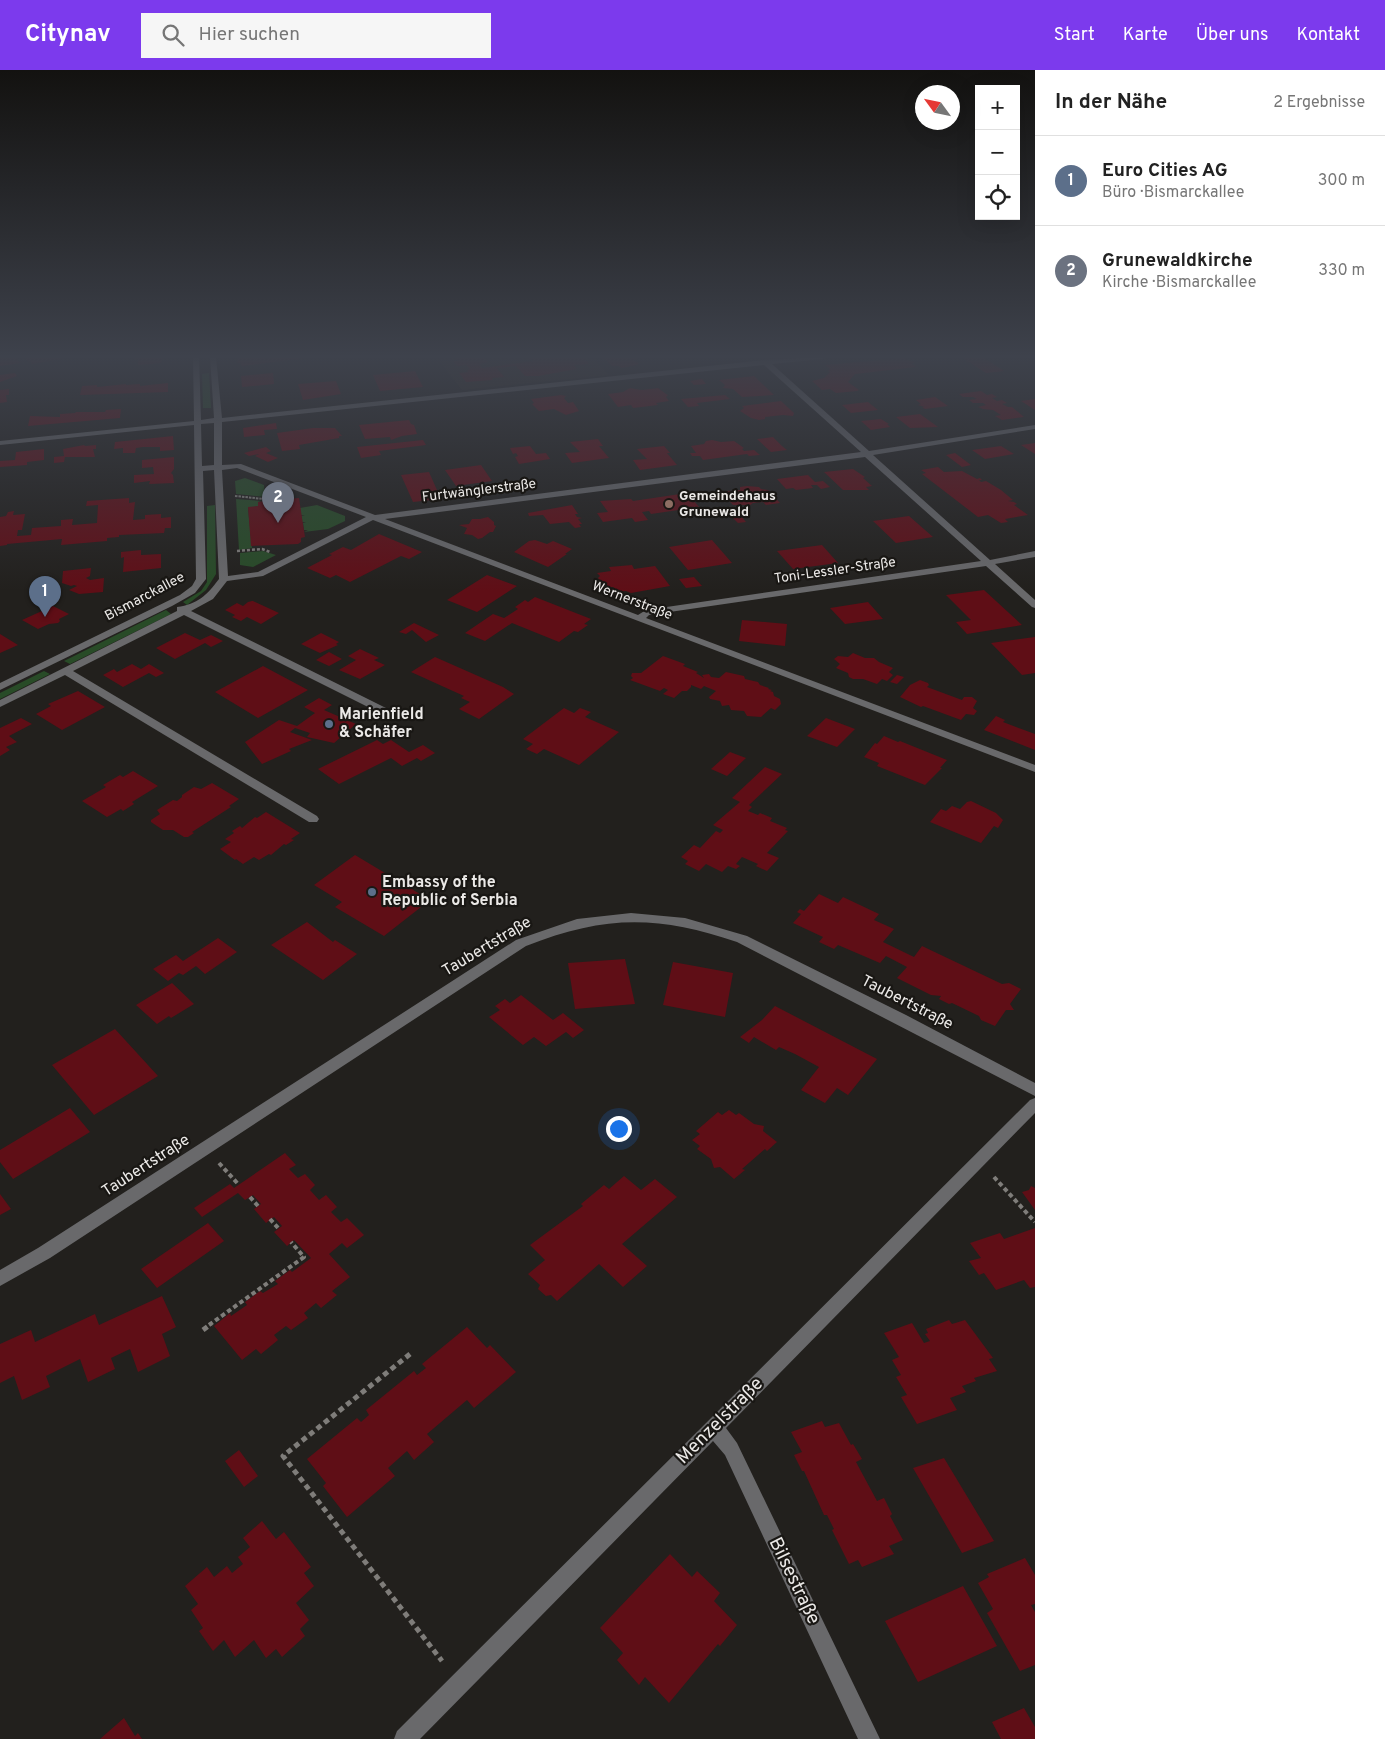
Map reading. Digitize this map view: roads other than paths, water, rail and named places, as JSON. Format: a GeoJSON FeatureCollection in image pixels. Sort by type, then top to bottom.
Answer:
{"type":"FeatureCollection","features":[{"type":"Feature","properties":{"kind":"street"},"geometry":{"type":"LineString","coordinates":[[0,443],[76,435]]}},
{"type":"Feature","properties":{"kind":"street","name":"Bismarckallee"},"geometry":{"type":"LineString","coordinates":[[0,687],[193,591],[201,579],[198,435]]}},
{"type":"Feature","properties":{"kind":"street"},"geometry":{"type":"LineString","coordinates":[[218,435],[224,579],[260,574],[371,518]]}},
{"type":"Feature","properties":{"kind":"street"},"geometry":{"type":"LineString","coordinates":[[846,435],[1035,605]]}},
{"type":"Feature","properties":{"kind":"street","name":"Furtwänglerstraße"},"geometry":{"type":"LineString","coordinates":[[371,518],[867,454],[986,435]]}},
{"type":"Feature","properties":{"kind":"street","name":"Wernerstraße"},"geometry":{"type":"LineString","coordinates":[[218,468],[238,466],[1035,769]]}},
{"type":"Feature","properties":{"kind":"street"},"geometry":{"type":"LineString","coordinates":[[199,469],[218,468]]}},
{"type":"Feature","properties":{"kind":"street","name":"Toni-Lessler-Straße"},"geometry":{"type":"LineString","coordinates":[[639,618],[646,614],[988,563],[1035,554]]}},
{"type":"Feature","properties":{"kind":"street","name":"Bismarckallee"},"geometry":{"type":"LineString","coordinates":[[0,704],[210,597],[224,579]]}},
{"type":"Feature","properties":{"kind":"street"},"geometry":{"type":"LineString","coordinates":[[169,604],[184,611]]}},
{"type":"Feature","properties":{"kind":"street","name":"Bismarckallee"},"geometry":{"type":"LineString","coordinates":[[184,611],[394,716]]}},
{"type":"Feature","properties":{"kind":"street"},"geometry":{"type":"LineString","coordinates":[[66,671],[313,819]]}},
{"type":"Feature","properties":{"kind":"street","name":"Taubertstraße"},"geometry":{"type":"LineString","coordinates":[[0,1279],[52,1248],[521,943],[548,931],[598,919],[666,918],[720,931],[742,940],[901,1019],[1035,1090]]}},
{"type":"Feature","properties":{"kind":"street","name":"Menzelstraße"},"geometry":{"type":"LineString","coordinates":[[405,1739],[1035,1104]]}},
{"type":"Feature","properties":{"kind":"street","name":"Bilsestraße"},"geometry":{"type":"LineString","coordinates":[[714,1426],[731,1449],[869,1739]]}},
{"type":"Feature","properties":{"kind":"place","name":"Gemeindehaus Grunewald"},"geometry":{"type":"Point","coordinates":[669,504]}},
{"type":"Feature","properties":{"kind":"place","name":"Grunewaldkirche"},"geometry":{"type":"Point","coordinates":[278,523]}},
{"type":"Feature","properties":{"kind":"place","name":"Euro Cities AG"},"geometry":{"type":"Point","coordinates":[45,617]}},
{"type":"Feature","properties":{"kind":"place","name":"Marienfield & Schäfer"},"geometry":{"type":"Point","coordinates":[329,724]}},
{"type":"Feature","properties":{"kind":"place","name":"Embassy of the Republic of Serbia"},"geometry":{"type":"Point","coordinates":[372,892]}}]}
